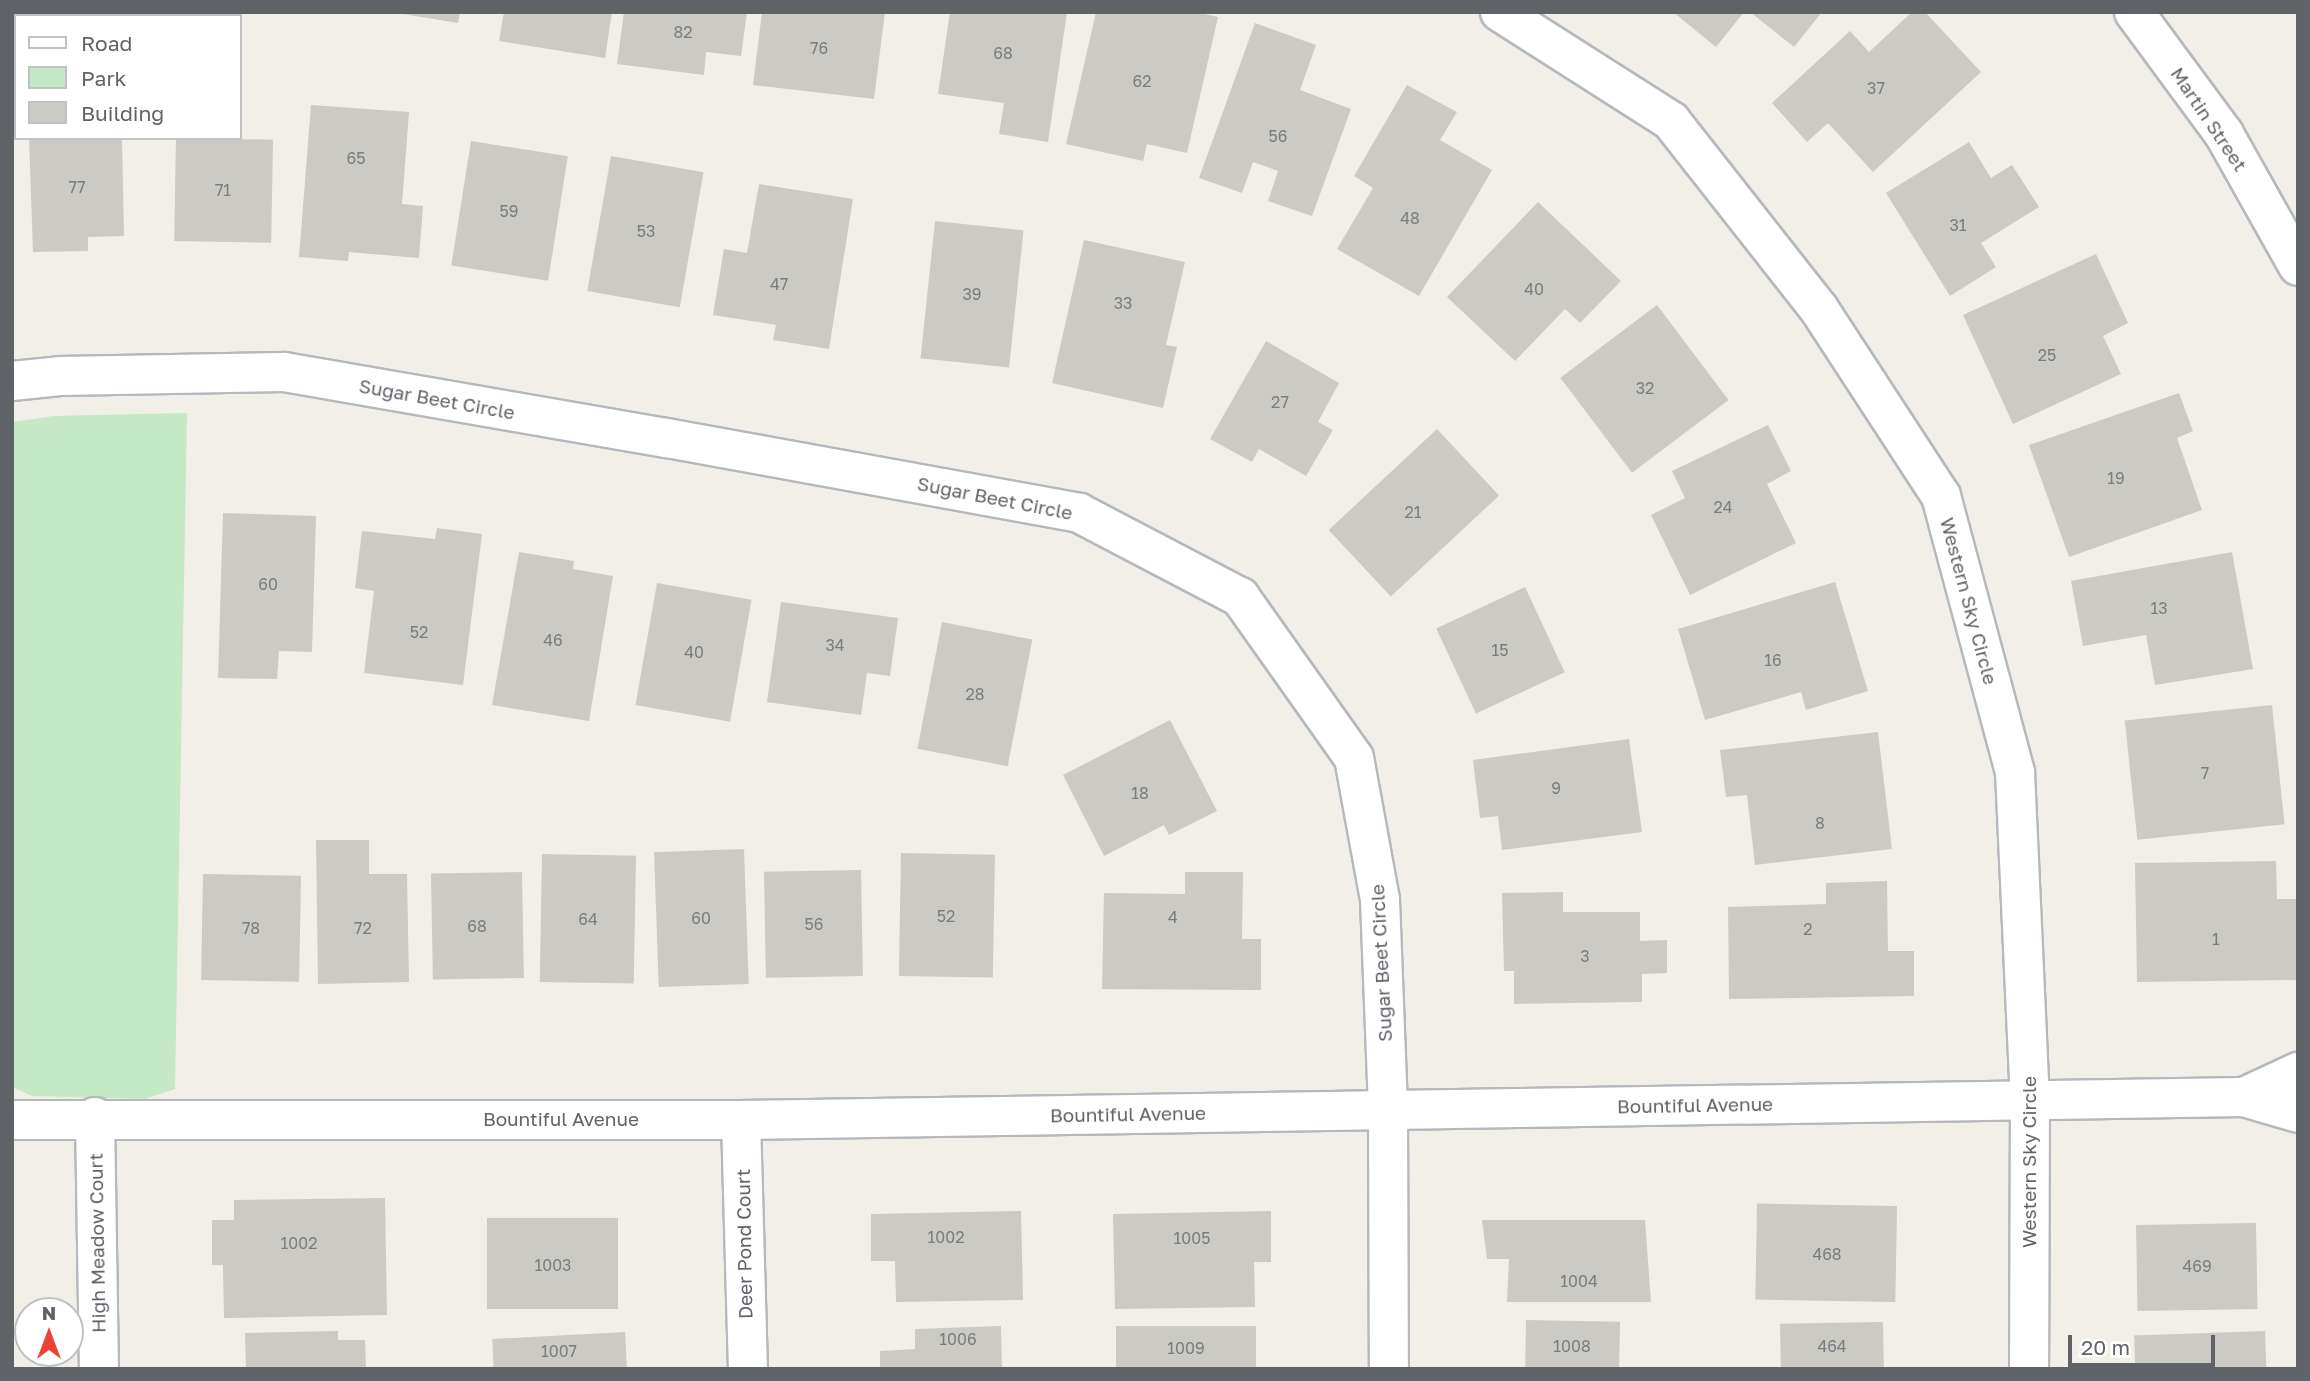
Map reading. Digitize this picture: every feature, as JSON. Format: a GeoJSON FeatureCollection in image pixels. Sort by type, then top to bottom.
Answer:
{"type":"FeatureCollection","features":[{"type":"Feature","properties":{"kind":"street","name":"Western Sky Circle"},"geometry":{"type":"LineString","coordinates":[[1500,12],[1671,121],[1819,309],[1941,496],[2015,772],[2030,1100],[2029,1369]]}},
{"type":"Feature","properties":{"kind":"street","name":"Martin Street"},"geometry":{"type":"LineString","coordinates":[[2134,12],[2224,134],[2298,266]]}},
{"type":"Feature","properties":{"kind":"street","name":"Sugar Beet Circle"},"geometry":{"type":"LineString","coordinates":[[12,381],[60,376],[284,372],[667,438],[1079,513],[1240,597],[1354,758],[1380,900],[1388,1110],[1390,1369]]}},
{"type":"Feature","properties":{"kind":"street","name":"Bountiful Avenue"},"geometry":{"type":"LineString","coordinates":[[2244,1097],[2298,1072]]}},
{"type":"Feature","properties":{"kind":"street","name":"Bountiful Avenue"},"geometry":{"type":"LineString","coordinates":[[12,1120],[95,1117],[741,1120],[2244,1097],[2298,1113]]}},
{"type":"Feature","properties":{"kind":"street","name":"High Meadow Court"},"geometry":{"type":"LineString","coordinates":[[95,1117],[99,1369]]}},
{"type":"Feature","properties":{"kind":"street","name":"Deer Pond Court"},"geometry":{"type":"LineString","coordinates":[[741,1120],[748,1369]]}},
{"type":"Feature","properties":{"kind":"green space"},"geometry":{"type":"Polygon","coordinates":[[[187,413],[175,1089],[145,1099],[32,1096],[12,1087],[12,422],[54,416],[187,413]]]}},
{"type":"Feature","properties":{"kind":"building"},"geometry":{"type":"Polygon","coordinates":[[[87,12],[157,12],[157,14],[87,12]]]}},
{"type":"Feature","properties":{"kind":"building"},"geometry":{"type":"Polygon","coordinates":[[[391,12],[460,12],[458,23],[391,12]]]}},
{"type":"Feature","properties":{"kind":"building"},"geometry":{"type":"Polygon","coordinates":[[[504,12],[612,12],[605,58],[499,41],[504,12]]]}},
{"type":"Feature","properties":{"kind":"building"},"geometry":{"type":"Polygon","coordinates":[[[624,12],[747,12],[741,56],[706,52],[704,75],[617,64],[624,12]]]}},
{"type":"Feature","properties":{"kind":"building"},"geometry":{"type":"Polygon","coordinates":[[[762,12],[885,12],[874,99],[753,85],[762,12]]]}},
{"type":"Feature","properties":{"kind":"building"},"geometry":{"type":"Polygon","coordinates":[[[950,12],[1067,12],[1048,142],[999,134],[1004,103],[938,94],[950,12]]]}},
{"type":"Feature","properties":{"kind":"building"},"geometry":{"type":"Polygon","coordinates":[[[1096,12],[1195,12],[1218,17],[1187,153],[1147,144],[1143,161],[1066,144],[1096,12]]]}},
{"type":"Feature","properties":{"kind":"building"},"geometry":{"type":"Polygon","coordinates":[[[1673,12],[1744,12],[1716,47],[1673,12]]]}},
{"type":"Feature","properties":{"kind":"building"},"geometry":{"type":"Polygon","coordinates":[[[1750,12],[1822,12],[1794,47],[1750,12]]]}},
{"type":"Feature","properties":{"kind":"building"},"geometry":{"type":"Polygon","coordinates":[[[1912,12],[1925,12],[1981,72],[1873,172],[1828,123],[1807,142],[1772,103],[1850,31],[1869,52],[1912,12]]]}},
{"type":"Feature","properties":{"kind":"building"},"geometry":{"type":"Polygon","coordinates":[[[1255,23],[1316,45],[1300,90],[1351,109],[1312,216],[1268,201],[1278,171],[1253,162],[1242,193],[1199,178],[1255,23]]]}},
{"type":"Feature","properties":{"kind":"building"},"geometry":{"type":"Polygon","coordinates":[[[1407,85],[1457,112],[1440,140],[1492,170],[1419,296],[1337,249],[1373,188],[1354,176],[1407,85]]]}},
{"type":"Feature","properties":{"kind":"building"},"geometry":{"type":"Polygon","coordinates":[[[311,105],[409,112],[402,204],[423,206],[419,258],[349,252],[348,261],[299,257],[311,105]]]}},
{"type":"Feature","properties":{"kind":"building"},"geometry":{"type":"Polygon","coordinates":[[[29,140],[122,140],[124,236],[88,237],[88,251],[33,252],[29,140]]]}},
{"type":"Feature","properties":{"kind":"building"},"geometry":{"type":"Polygon","coordinates":[[[176,140],[273,140],[271,243],[174,241],[176,140]]]}},
{"type":"Feature","properties":{"kind":"building"},"geometry":{"type":"Polygon","coordinates":[[[471,141],[568,156],[548,281],[451,265],[471,141]]]}},
{"type":"Feature","properties":{"kind":"building"},"geometry":{"type":"Polygon","coordinates":[[[1969,142],[1991,178],[2012,165],[2039,207],[1981,243],[1996,267],[1950,296],[1886,193],[1969,142]]]}},
{"type":"Feature","properties":{"kind":"building"},"geometry":{"type":"Polygon","coordinates":[[[611,156],[704,172],[680,307],[587,291],[611,156]]]}},
{"type":"Feature","properties":{"kind":"building"},"geometry":{"type":"Polygon","coordinates":[[[759,184],[853,199],[829,349],[773,340],[776,325],[713,315],[724,249],[747,253],[759,184]]]}},
{"type":"Feature","properties":{"kind":"building"},"geometry":{"type":"Polygon","coordinates":[[[1538,202],[1621,281],[1580,323],[1565,309],[1515,361],[1447,297],[1538,202]]]}},
{"type":"Feature","properties":{"kind":"building"},"geometry":{"type":"Polygon","coordinates":[[[935,221],[1024,230],[1009,368],[921,358],[935,221]]]}},
{"type":"Feature","properties":{"kind":"building"},"geometry":{"type":"Polygon","coordinates":[[[1084,240],[1185,262],[1166,345],[1177,347],[1163,408],[1052,383],[1084,240]]]}},
{"type":"Feature","properties":{"kind":"building"},"geometry":{"type":"Polygon","coordinates":[[[2096,254],[2128,323],[2103,336],[2121,374],[2013,424],[1963,315],[2096,254]]]}},
{"type":"Feature","properties":{"kind":"building"},"geometry":{"type":"Polygon","coordinates":[[[1657,305],[1729,400],[1632,473],[1560,378],[1657,305]]]}},
{"type":"Feature","properties":{"kind":"building"},"geometry":{"type":"Polygon","coordinates":[[[1266,341],[1339,383],[1318,422],[1333,430],[1306,476],[1259,449],[1252,462],[1210,439],[1266,341]]]}},
{"type":"Feature","properties":{"kind":"building"},"geometry":{"type":"Polygon","coordinates":[[[2179,393],[2193,431],[2177,438],[2202,510],[2069,557],[2029,445],[2179,393]]]}},
{"type":"Feature","properties":{"kind":"building"},"geometry":{"type":"Polygon","coordinates":[[[1768,425],[1791,471],[1767,484],[1796,543],[1690,595],[1651,515],[1685,498],[1672,471],[1768,425]]]}},
{"type":"Feature","properties":{"kind":"building"},"geometry":{"type":"Polygon","coordinates":[[[1437,429],[1499,496],[1391,596],[1329,530],[1437,429]]]}},
{"type":"Feature","properties":{"kind":"building"},"geometry":{"type":"Polygon","coordinates":[[[223,513],[316,516],[312,652],[279,651],[277,679],[218,678],[223,513]]]}},
{"type":"Feature","properties":{"kind":"building"},"geometry":{"type":"Polygon","coordinates":[[[437,528],[482,534],[463,685],[364,673],[374,591],[355,588],[362,531],[435,539],[437,528]]]}},
{"type":"Feature","properties":{"kind":"building"},"geometry":{"type":"Polygon","coordinates":[[[519,552],[574,561],[573,569],[613,576],[589,721],[492,705],[519,552]]]}},
{"type":"Feature","properties":{"kind":"building"},"geometry":{"type":"Polygon","coordinates":[[[2232,552],[2253,669],[2155,685],[2146,635],[2083,646],[2071,581],[2232,552]]]}},
{"type":"Feature","properties":{"kind":"building"},"geometry":{"type":"Polygon","coordinates":[[[1835,582],[1868,691],[1806,710],[1801,692],[1705,720],[1678,629],[1835,582]]]}},
{"type":"Feature","properties":{"kind":"building"},"geometry":{"type":"Polygon","coordinates":[[[657,583],[752,600],[730,722],[635,705],[657,583]]]}},
{"type":"Feature","properties":{"kind":"building"},"geometry":{"type":"Polygon","coordinates":[[[1525,587],[1565,672],[1476,714],[1436,628],[1525,587]]]}},
{"type":"Feature","properties":{"kind":"building"},"geometry":{"type":"Polygon","coordinates":[[[781,602],[898,618],[890,676],[867,673],[861,715],[767,702],[781,602]]]}},
{"type":"Feature","properties":{"kind":"building"},"geometry":{"type":"Polygon","coordinates":[[[942,622],[1032,640],[1008,766],[917,749],[942,622]]]}},
{"type":"Feature","properties":{"kind":"building"},"geometry":{"type":"Polygon","coordinates":[[[2272,705],[2285,824],[2137,840],[2125,720],[2272,705]]]}},
{"type":"Feature","properties":{"kind":"building"},"geometry":{"type":"Polygon","coordinates":[[[1170,720],[1217,811],[1169,835],[1164,825],[1104,856],[1063,775],[1170,720]]]}},
{"type":"Feature","properties":{"kind":"building"},"geometry":{"type":"Polygon","coordinates":[[[1878,732],[1892,849],[1755,865],[1747,795],[1726,797],[1720,750],[1878,732]]]}},
{"type":"Feature","properties":{"kind":"building"},"geometry":{"type":"Polygon","coordinates":[[[1629,739],[1642,832],[1502,850],[1498,816],[1480,818],[1473,760],[1629,739]]]}},
{"type":"Feature","properties":{"kind":"building"},"geometry":{"type":"Polygon","coordinates":[[[316,840],[369,840],[369,874],[407,874],[409,982],[318,984],[316,840]]]}},
{"type":"Feature","properties":{"kind":"building"},"geometry":{"type":"Polygon","coordinates":[[[744,849],[749,984],[659,987],[654,852],[744,849]]]}},
{"type":"Feature","properties":{"kind":"building"},"geometry":{"type":"Polygon","coordinates":[[[901,853],[995,855],[993,978],[899,976],[901,853]]]}},
{"type":"Feature","properties":{"kind":"building"},"geometry":{"type":"Polygon","coordinates":[[[542,854],[636,856],[634,984],[540,982],[542,854]]]}},
{"type":"Feature","properties":{"kind":"building"},"geometry":{"type":"Polygon","coordinates":[[[2276,861],[2277,899],[2296,899],[2297,980],[2137,982],[2135,863],[2276,861]]]}},
{"type":"Feature","properties":{"kind":"building"},"geometry":{"type":"Polygon","coordinates":[[[861,870],[863,976],[766,978],[764,872],[861,870]]]}},
{"type":"Feature","properties":{"kind":"building"},"geometry":{"type":"Polygon","coordinates":[[[522,872],[524,978],[433,980],[431,874],[522,872]]]}},
{"type":"Feature","properties":{"kind":"building"},"geometry":{"type":"Polygon","coordinates":[[[1185,872],[1243,872],[1242,939],[1261,939],[1261,990],[1102,989],[1104,893],[1185,894],[1185,872]]]}},
{"type":"Feature","properties":{"kind":"building"},"geometry":{"type":"Polygon","coordinates":[[[203,874],[301,876],[299,982],[201,980],[203,874]]]}},
{"type":"Feature","properties":{"kind":"building"},"geometry":{"type":"Polygon","coordinates":[[[1887,881],[1888,951],[1914,951],[1914,996],[1729,999],[1728,907],[1826,904],[1826,883],[1887,881]]]}},
{"type":"Feature","properties":{"kind":"building"},"geometry":{"type":"Polygon","coordinates":[[[1563,892],[1563,912],[1640,912],[1640,941],[1667,940],[1667,973],[1642,974],[1642,1002],[1514,1004],[1514,971],[1504,971],[1502,893],[1563,892]]]}},
{"type":"Feature","properties":{"kind":"building"},"geometry":{"type":"Polygon","coordinates":[[[385,1198],[387,1315],[224,1318],[223,1265],[212,1265],[212,1220],[234,1220],[234,1200],[385,1198]]]}},
{"type":"Feature","properties":{"kind":"building"},"geometry":{"type":"Polygon","coordinates":[[[1757,1204],[1897,1206],[1895,1302],[1755,1300],[1757,1204]]]}},
{"type":"Feature","properties":{"kind":"building"},"geometry":{"type":"Polygon","coordinates":[[[1021,1211],[1023,1300],[896,1302],[895,1261],[871,1261],[871,1214],[1021,1211]]]}},
{"type":"Feature","properties":{"kind":"building"},"geometry":{"type":"Polygon","coordinates":[[[1271,1211],[1271,1262],[1254,1262],[1255,1307],[1115,1309],[1113,1214],[1271,1211]]]}},
{"type":"Feature","properties":{"kind":"building"},"geometry":{"type":"Polygon","coordinates":[[[487,1218],[618,1218],[618,1309],[487,1309],[487,1218]]]}},
{"type":"Feature","properties":{"kind":"building"},"geometry":{"type":"Polygon","coordinates":[[[1482,1220],[1645,1220],[1651,1302],[1507,1302],[1509,1259],[1487,1259],[1482,1220]]]}},
{"type":"Feature","properties":{"kind":"building"},"geometry":{"type":"Polygon","coordinates":[[[2256,1223],[2258,1309],[2138,1311],[2136,1225],[2256,1223]]]}},
{"type":"Feature","properties":{"kind":"building"},"geometry":{"type":"Polygon","coordinates":[[[1526,1320],[1620,1322],[1619,1369],[1525,1369],[1526,1320]]]}},
{"type":"Feature","properties":{"kind":"building"},"geometry":{"type":"Polygon","coordinates":[[[1883,1322],[1884,1369],[1781,1369],[1780,1324],[1883,1322]]]}},
{"type":"Feature","properties":{"kind":"building"},"geometry":{"type":"Polygon","coordinates":[[[1001,1326],[1002,1369],[880,1369],[880,1351],[915,1349],[915,1329],[1001,1326]]]}},
{"type":"Feature","properties":{"kind":"building"},"geometry":{"type":"Polygon","coordinates":[[[1116,1326],[1256,1326],[1256,1369],[1116,1369],[1116,1326]]]}},
{"type":"Feature","properties":{"kind":"building"},"geometry":{"type":"Polygon","coordinates":[[[338,1331],[338,1340],[365,1340],[366,1369],[246,1369],[245,1333],[338,1331]]]}},
{"type":"Feature","properties":{"kind":"building"},"geometry":{"type":"Polygon","coordinates":[[[2265,1331],[2266,1369],[2135,1369],[2134,1336],[2265,1331]]]}},
{"type":"Feature","properties":{"kind":"building"},"geometry":{"type":"Polygon","coordinates":[[[625,1332],[627,1367],[494,1369],[492,1339],[625,1332]]]}}]}
